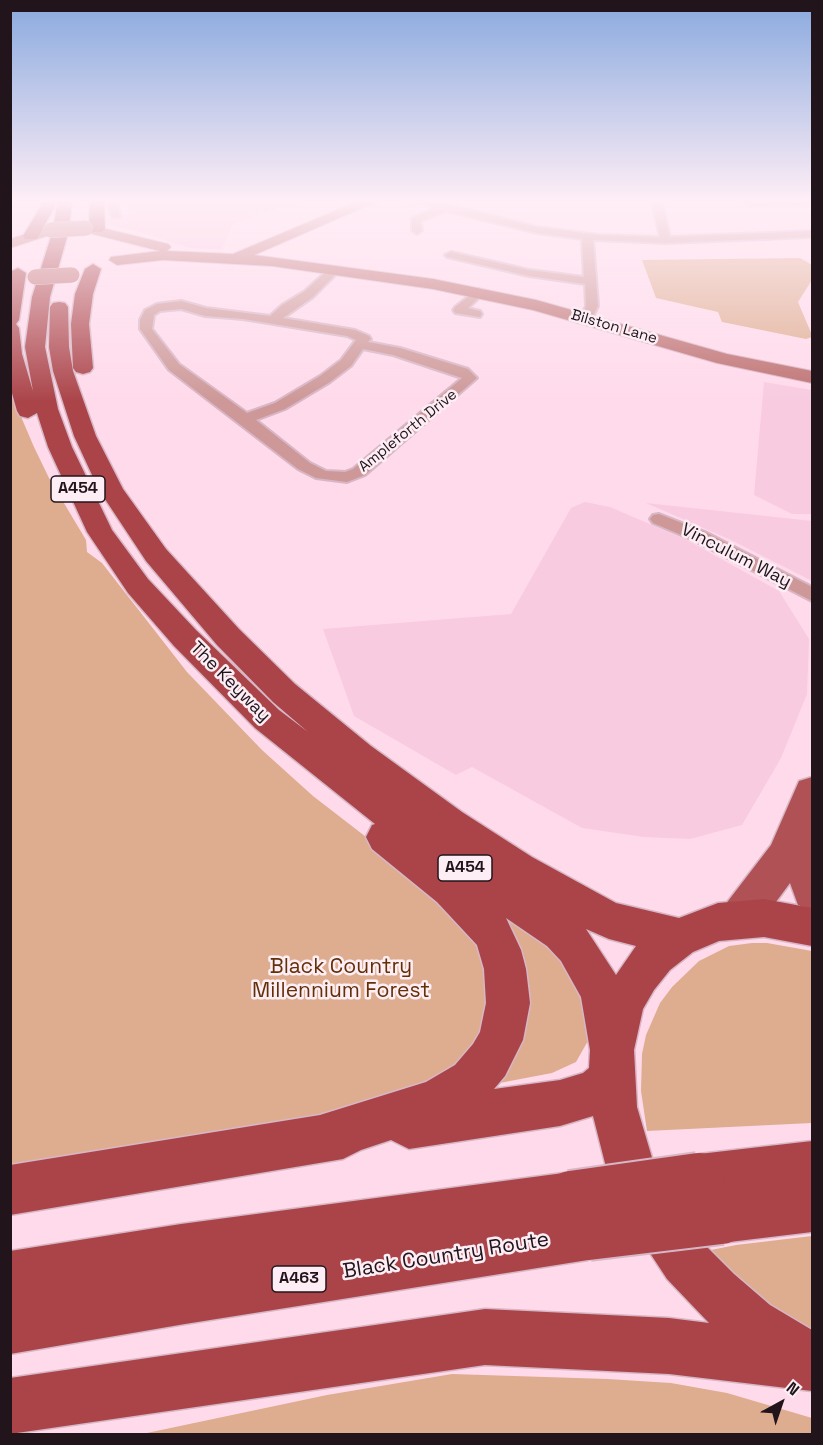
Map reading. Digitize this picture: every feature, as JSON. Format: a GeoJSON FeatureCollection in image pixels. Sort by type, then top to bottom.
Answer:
{"type":"FeatureCollection","features":[{"type":"Feature","properties":{"kind":"highway","name":"The Keyway"},"geometry":{"type":"LineString","coordinates":[[51,266],[40,306],[35,347],[47,409],[56,438],[90,515],[100,532],[138,586],[185,638],[267,719],[386,812],[561,932],[576,947],[602,992],[619,1128],[630,1167],[647,1203],[685,1261],[715,1293],[751,1324],[785,1346],[813,1358]]}},
{"type":"Feature","properties":{"kind":"highway","name":"The Keyway"},"geometry":{"type":"LineString","coordinates":[[66,266],[57,321],[59,347],[63,371],[85,436],[111,490],[129,518],[156,555],[228,637],[284,693],[359,756],[449,823],[564,896],[609,920],[679,938]]}},
{"type":"Feature","properties":{"kind":"highway"},"geometry":{"type":"LineString","coordinates":[[93,269],[84,294],[80,324],[84,376],[99,433],[129,518]]}},
{"type":"Feature","properties":{"kind":"highway"},"geometry":{"type":"LineString","coordinates":[[10,320],[21,273]]}},
{"type":"Feature","properties":{"kind":"highway"},"geometry":{"type":"LineString","coordinates":[[10,328],[12,354],[25,406],[90,515]]}},
{"type":"Feature","properties":{"kind":"highway"},"geometry":{"type":"LineString","coordinates":[[267,719],[295,760],[343,805],[452,889],[491,931],[500,950],[504,969],[508,1003],[501,1040],[489,1060],[471,1081],[437,1102],[322,1138]]}},
{"type":"Feature","properties":{"kind":"highway"},"geometry":{"type":"LineString","coordinates":[[10,1190],[322,1138],[560,1103],[594,1093],[612,1065],[622,1008],[639,975],[655,956],[679,938],[718,922],[739,919],[780,920],[813,927]]}},
{"type":"Feature","properties":{"kind":"highway","name":"Black Country Route"},"geometry":{"type":"LineString","coordinates":[[10,1278],[181,1250],[580,1216],[710,1199],[813,1165]]}},
{"type":"Feature","properties":{"kind":"highway","name":"Black Country Route"},"geometry":{"type":"LineString","coordinates":[[710,1199],[813,1207]]}},
{"type":"Feature","properties":{"kind":"highway","name":"Black Country Route"},"geometry":{"type":"LineString","coordinates":[[10,1327],[196,1295],[580,1216]]}},
{"type":"Feature","properties":{"kind":"highway"},"geometry":{"type":"LineString","coordinates":[[10,1407],[485,1337],[669,1346],[813,1363]]}},
{"type":"Feature","properties":{"kind":"main road"},"geometry":{"type":"LineString","coordinates":[[21,273],[72,275],[100,266]]}},
{"type":"Feature","properties":{"kind":"main road","name":"Bilston Lane"},"geometry":{"type":"LineString","coordinates":[[309,266],[478,293],[536,305],[724,359],[813,377]]}},
{"type":"Feature","properties":{"kind":"main road"},"geometry":{"type":"LineString","coordinates":[[811,797],[807,847],[809,883],[813,892]]}},
{"type":"Feature","properties":{"kind":"main road"},"geometry":{"type":"LineString","coordinates":[[739,919],[772,877],[785,856],[811,797]]}},
{"type":"Feature","properties":{"kind":"street"},"geometry":{"type":"LineString","coordinates":[[500,266],[538,275],[590,281]]}},
{"type":"Feature","properties":{"kind":"street"},"geometry":{"type":"LineString","coordinates":[[586,319],[592,310],[589,266]]}},
{"type":"Feature","properties":{"kind":"street"},"geometry":{"type":"LineString","coordinates":[[273,320],[286,308],[309,294],[334,270]]}},
{"type":"Feature","properties":{"kind":"street"},"geometry":{"type":"LineString","coordinates":[[476,315],[455,310],[478,293]]}},
{"type":"Feature","properties":{"kind":"street"},"geometry":{"type":"LineString","coordinates":[[172,305],[192,307],[205,312],[273,320],[358,335],[364,339],[361,345],[346,363],[298,396],[280,406],[245,419],[174,367],[146,329],[146,320],[149,313],[157,308],[172,305]]}},
{"type":"Feature","properties":{"kind":"street","name":"Ampleforth Drive"},"geometry":{"type":"LineString","coordinates":[[245,419],[304,466],[322,475],[347,477],[359,472],[470,378],[463,372],[418,358],[361,345]]}},
{"type":"Feature","properties":{"kind":"street","name":"Vinculum Way"},"geometry":{"type":"LineString","coordinates":[[659,519],[699,536],[813,595]]}},
{"type":"Feature","properties":{"kind":"shaded area"},"geometry":{"type":"Polygon","coordinates":[[[764,382],[812,390],[812,514],[792,514],[754,495],[764,382]]]}},
{"type":"Feature","properties":{"kind":"shaded area"},"geometry":{"type":"Polygon","coordinates":[[[585,502],[610,507],[687,540],[779,591],[809,639],[807,694],[781,758],[742,825],[690,839],[644,837],[582,828],[472,767],[456,775],[354,716],[323,629],[511,614],[571,508],[585,502]]]}},
{"type":"Feature","properties":{"kind":"shaded area"},"geometry":{"type":"Polygon","coordinates":[[[646,503],[812,521],[812,581],[731,540],[646,503]]]}},
{"type":"Feature","properties":{"kind":"green space"},"geometry":{"type":"Polygon","coordinates":[[[644,266],[812,266],[812,280],[798,302],[812,337],[806,339],[722,322],[718,312],[656,298],[644,266]]]}},
{"type":"Feature","properties":{"kind":"green space","name":"Black Country Millennium Forest"},"geometry":{"type":"Polygon","coordinates":[[[11,374],[22,419],[49,478],[86,540],[87,552],[102,563],[187,672],[262,750],[313,796],[370,840],[479,933],[493,1011],[455,1075],[334,1113],[11,1170],[11,374]]]}},
{"type":"Feature","properties":{"kind":"green space"},"geometry":{"type":"Polygon","coordinates":[[[489,908],[513,915],[578,973],[593,1032],[576,1062],[552,1073],[489,1085],[489,908]]]}},
{"type":"Feature","properties":{"kind":"green space"},"geometry":{"type":"Polygon","coordinates":[[[767,943],[812,951],[812,1123],[647,1131],[641,1091],[642,1054],[646,1035],[660,1003],[672,987],[699,961],[729,946],[767,943]]]}},
{"type":"Feature","properties":{"kind":"green space"},"geometry":{"type":"Polygon","coordinates":[[[812,1236],[812,1330],[789,1319],[740,1286],[706,1251],[736,1245],[812,1236]]]}},
{"type":"Feature","properties":{"kind":"green space"},"geometry":{"type":"Polygon","coordinates":[[[452,1374],[671,1383],[727,1393],[812,1418],[812,1434],[142,1434],[327,1395],[452,1374]]]}}]}
